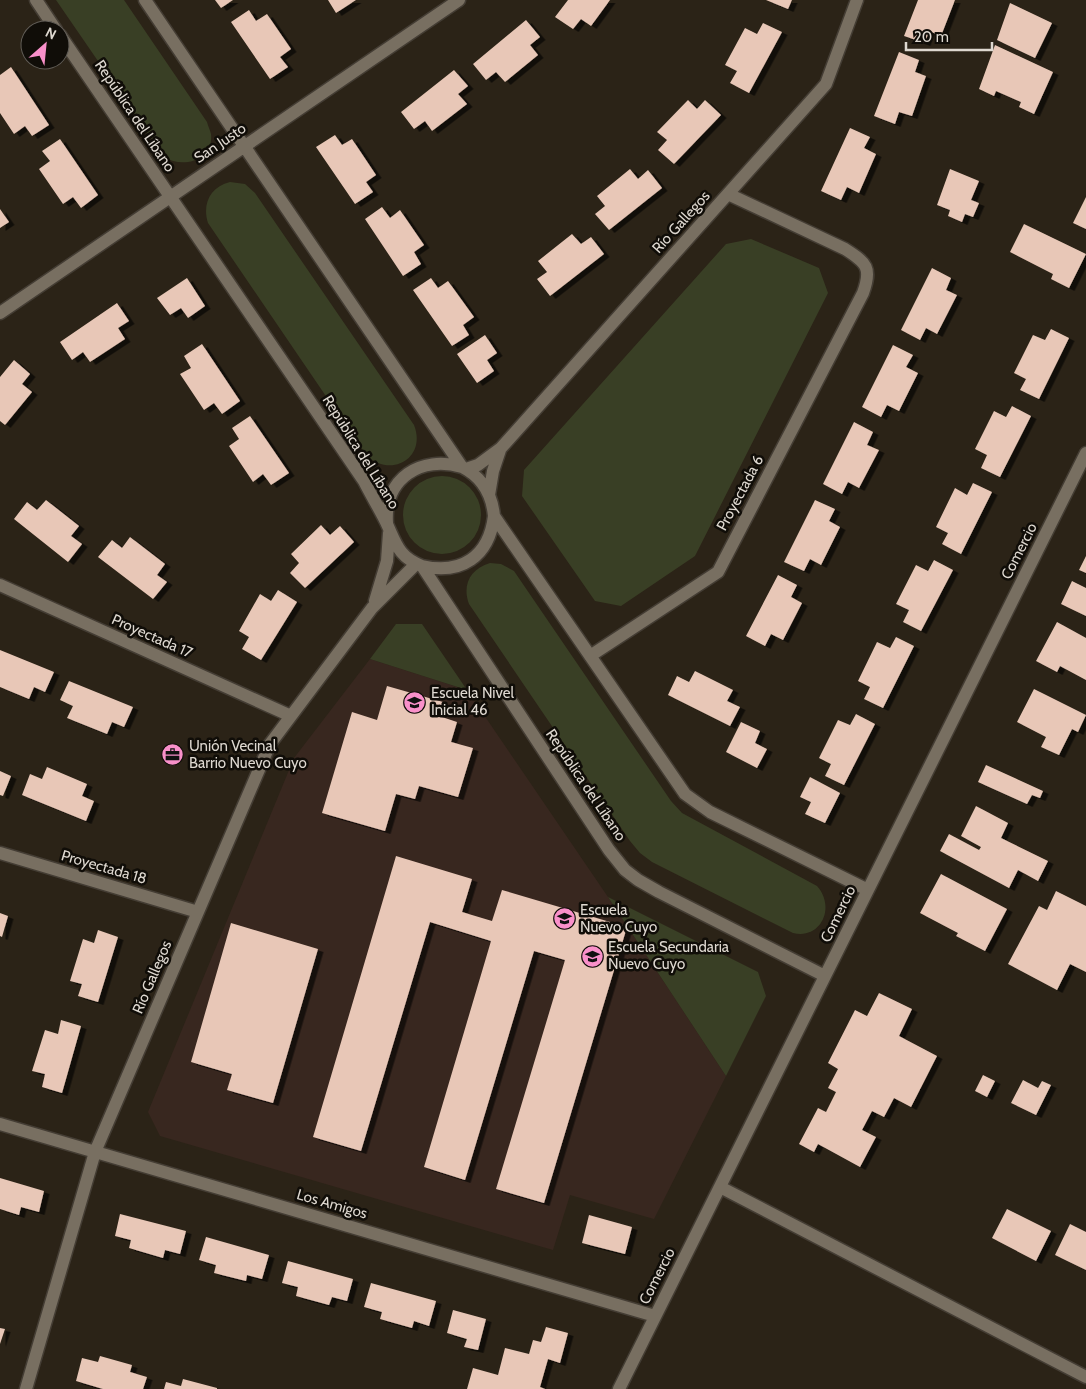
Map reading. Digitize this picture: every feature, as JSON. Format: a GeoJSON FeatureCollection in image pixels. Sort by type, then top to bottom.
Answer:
{"type":"FeatureCollection","features":[{"type":"Feature","properties":{"kind":"street"},"geometry":{"type":"LineString","coordinates":[[36,0],[49,20]]}},
{"type":"Feature","properties":{"kind":"street"},"geometry":{"type":"LineString","coordinates":[[145,0],[464,468],[484,485],[489,495],[493,505],[494,516],[488,541],[481,551],[471,560],[460,566],[447,569],[434,569],[419,565]]}},
{"type":"Feature","properties":{"kind":"street","name":"San Justo"},"geometry":{"type":"LineString","coordinates":[[0,313],[459,0]]}},
{"type":"Feature","properties":{"kind":"street","name":"Río Gallegos"},"geometry":{"type":"LineString","coordinates":[[372,608],[387,561],[388,528],[386,512],[394,488],[402,478],[424,465],[437,463],[464,468],[478,466],[501,448],[826,84],[857,0]]}},
{"type":"Feature","properties":{"kind":"street","name":"República del Líbano"},"geometry":{"type":"LineString","coordinates":[[70,50],[364,481],[394,544],[419,565],[609,850],[625,870],[659,892],[825,976]]}},
{"type":"Feature","properties":{"kind":"street","name":"Proyectada 6"},"geometry":{"type":"LineString","coordinates":[[590,656],[718,572],[863,293],[869,278],[866,266],[857,256],[728,194]]}},
{"type":"Feature","properties":{"kind":"street","name":"Río Gallegos"},"geometry":{"type":"LineString","coordinates":[[489,495],[493,471],[501,448]]}},
{"type":"Feature","properties":{"kind":"street","name":"Comercio"},"geometry":{"type":"LineString","coordinates":[[619,1389],[1086,453]]}},
{"type":"Feature","properties":{"kind":"street"},"geometry":{"type":"LineString","coordinates":[[494,516],[685,794],[710,812],[868,890]]}},
{"type":"Feature","properties":{"kind":"street","name":"Río Gallegos"},"geometry":{"type":"LineString","coordinates":[[26,1389],[95,1152],[270,744],[372,608],[419,565]]}},
{"type":"Feature","properties":{"kind":"street","name":"Proyectada 17"},"geometry":{"type":"LineString","coordinates":[[0,585],[291,716]]}},
{"type":"Feature","properties":{"kind":"street","name":"Proyectada 18"},"geometry":{"type":"LineString","coordinates":[[0,853],[198,912]]}},
{"type":"Feature","properties":{"kind":"street","name":"Los Amigos"},"geometry":{"type":"LineString","coordinates":[[0,1124],[655,1316]]}},
{"type":"Feature","properties":{"kind":"street"},"geometry":{"type":"LineString","coordinates":[[720,1187],[1086,1377]]}},
{"type":"Feature","properties":{"kind":"shaded area"},"geometry":{"type":"Polygon","coordinates":[[[370,659],[467,690],[608,897],[726,1076],[654,1219],[570,1195],[553,1250],[160,1136],[148,1112],[294,758],[370,659]]]}},
{"type":"Feature","properties":{"kind":"green space"},"geometry":{"type":"Polygon","coordinates":[[[56,0],[124,0],[207,122],[211,134],[211,143],[208,150],[196,160],[188,162],[172,161],[164,157],[56,0]]]}},
{"type":"Feature","properties":{"kind":"green space"},"geometry":{"type":"Polygon","coordinates":[[[230,182],[245,184],[255,193],[414,425],[417,437],[416,447],[404,461],[396,465],[386,465],[376,462],[366,455],[208,223],[206,209],[209,197],[217,188],[230,182]]]}},
{"type":"Feature","properties":{"kind":"green space"},"geometry":{"type":"Polygon","coordinates":[[[751,239],[819,268],[828,293],[695,556],[621,606],[595,601],[522,496],[524,470],[726,244],[751,239]]]}},
{"type":"Feature","properties":{"kind":"green space"},"geometry":{"type":"Polygon","coordinates":[[[442,476],[457,479],[469,488],[478,500],[481,515],[478,530],[469,542],[457,551],[442,554],[427,551],[415,542],[406,530],[403,515],[406,500],[415,488],[427,479],[442,476]]]}},
{"type":"Feature","properties":{"kind":"green space"},"geometry":{"type":"Polygon","coordinates":[[[490,563],[501,564],[514,571],[671,801],[682,813],[817,886],[823,894],[825,903],[823,920],[818,927],[811,932],[803,934],[793,933],[652,862],[640,853],[469,604],[467,584],[469,579],[477,569],[490,563]]]}},
{"type":"Feature","properties":{"kind":"green space"},"geometry":{"type":"Polygon","coordinates":[[[396,624],[422,624],[467,690],[370,659],[396,624]]]}},
{"type":"Feature","properties":{"kind":"green space"},"geometry":{"type":"Polygon","coordinates":[[[608,897],[758,972],[766,996],[726,1076],[608,897]]]}},
{"type":"Feature","properties":{"kind":"building"},"geometry":{"type":"Polygon","coordinates":[[[215,0],[233,0],[221,8],[215,0]]]}},
{"type":"Feature","properties":{"kind":"building"},"geometry":{"type":"Polygon","coordinates":[[[328,0],[356,0],[336,13],[328,0]]]}},
{"type":"Feature","properties":{"kind":"building"},"geometry":{"type":"Polygon","coordinates":[[[568,0],[610,0],[591,26],[581,19],[573,29],[555,17],[568,0]]]}},
{"type":"Feature","properties":{"kind":"building"},"geometry":{"type":"Polygon","coordinates":[[[766,0],[792,0],[788,9],[766,0]]]}},
{"type":"Feature","properties":{"kind":"building"},"geometry":{"type":"Polygon","coordinates":[[[918,0],[955,0],[941,36],[929,31],[925,43],[904,36],[918,0]]]}},
{"type":"Feature","properties":{"kind":"building"},"geometry":{"type":"Polygon","coordinates":[[[1010,3],[1052,23],[1035,58],[997,40],[1010,3]]]}},
{"type":"Feature","properties":{"kind":"building"},"geometry":{"type":"Polygon","coordinates":[[[249,10],[256,21],[267,14],[291,49],[280,57],[288,67],[270,79],[231,22],[249,10]]]}},
{"type":"Feature","properties":{"kind":"building"},"geometry":{"type":"Polygon","coordinates":[[[526,20],[540,37],[530,45],[538,55],[505,82],[496,72],[486,80],[473,64],[526,20]]]}},
{"type":"Feature","properties":{"kind":"building"},"geometry":{"type":"Polygon","coordinates":[[[763,23],[782,32],[749,93],[730,83],[737,71],[725,65],[745,28],[757,34],[763,23]]]}},
{"type":"Feature","properties":{"kind":"building"},"geometry":{"type":"Polygon","coordinates":[[[995,45],[1053,72],[1034,114],[1019,107],[1021,102],[996,91],[994,96],[979,89],[995,45]]]}},
{"type":"Feature","properties":{"kind":"building"},"geometry":{"type":"Polygon","coordinates":[[[899,52],[919,60],[915,72],[926,76],[912,116],[899,112],[895,124],[874,116],[899,52]]]}},
{"type":"Feature","properties":{"kind":"building"},"geometry":{"type":"Polygon","coordinates":[[[11,67],[49,125],[32,136],[25,126],[14,134],[0,113],[0,75],[11,67]]]}},
{"type":"Feature","properties":{"kind":"building"},"geometry":{"type":"Polygon","coordinates":[[[454,70],[468,86],[458,94],[467,104],[432,131],[425,121],[414,129],[401,112],[454,70]]]}},
{"type":"Feature","properties":{"kind":"building"},"geometry":{"type":"Polygon","coordinates":[[[688,100],[697,109],[705,100],[721,115],[674,164],[658,150],[667,140],[657,132],[688,100]]]}},
{"type":"Feature","properties":{"kind":"building"},"geometry":{"type":"Polygon","coordinates":[[[850,128],[870,137],[864,148],[876,154],[859,193],[847,187],[841,200],[821,191],[850,128]]]}},
{"type":"Feature","properties":{"kind":"building"},"geometry":{"type":"Polygon","coordinates":[[[335,135],[342,145],[352,139],[376,175],[366,182],[373,192],[355,204],[316,147],[335,135]]]}},
{"type":"Feature","properties":{"kind":"building"},"geometry":{"type":"Polygon","coordinates":[[[60,139],[98,195],[81,208],[73,197],[63,204],[39,169],[50,161],[42,151],[60,139]]]}},
{"type":"Feature","properties":{"kind":"building"},"geometry":{"type":"Polygon","coordinates":[[[630,169],[638,179],[648,170],[662,188],[609,230],[595,214],[605,206],[597,196],[630,169]]]}},
{"type":"Feature","properties":{"kind":"building"},"geometry":{"type":"Polygon","coordinates":[[[950,169],[979,181],[971,200],[979,203],[973,217],[965,214],[962,222],[948,216],[950,210],[937,205],[950,169]]]}},
{"type":"Feature","properties":{"kind":"building"},"geometry":{"type":"Polygon","coordinates":[[[1086,197],[1086,229],[1073,223],[1086,197]]]}},
{"type":"Feature","properties":{"kind":"building"},"geometry":{"type":"Polygon","coordinates":[[[382,207],[390,218],[400,210],[424,245],[414,252],[421,264],[403,276],[365,219],[382,207]]]}},
{"type":"Feature","properties":{"kind":"building"},"geometry":{"type":"Polygon","coordinates":[[[0,209],[9,222],[0,228],[0,209]]]}},
{"type":"Feature","properties":{"kind":"building"},"geometry":{"type":"Polygon","coordinates":[[[1024,224],[1086,254],[1069,288],[1051,279],[1053,274],[1010,252],[1024,224]]]}},
{"type":"Feature","properties":{"kind":"building"},"geometry":{"type":"Polygon","coordinates":[[[572,234],[581,244],[591,237],[604,254],[550,296],[537,279],[547,272],[538,261],[572,234]]]}},
{"type":"Feature","properties":{"kind":"building"},"geometry":{"type":"Polygon","coordinates":[[[932,268],[951,278],[946,290],[957,295],[937,334],[926,328],[920,340],[901,330],[932,268]]]}},
{"type":"Feature","properties":{"kind":"building"},"geometry":{"type":"Polygon","coordinates":[[[187,278],[205,306],[188,318],[181,308],[170,315],[157,298],[187,278]]]}},
{"type":"Feature","properties":{"kind":"building"},"geometry":{"type":"Polygon","coordinates":[[[431,278],[438,288],[448,281],[474,317],[463,325],[469,335],[452,346],[413,290],[431,278]]]}},
{"type":"Feature","properties":{"kind":"building"},"geometry":{"type":"Polygon","coordinates":[[[117,303],[129,321],[118,328],[125,339],[90,362],[83,352],[72,360],[60,342],[117,303]]]}},
{"type":"Feature","properties":{"kind":"building"},"geometry":{"type":"Polygon","coordinates":[[[1051,329],[1069,338],[1039,399],[1020,390],[1026,379],[1014,373],[1033,335],[1045,340],[1051,329]]]}},
{"type":"Feature","properties":{"kind":"building"},"geometry":{"type":"Polygon","coordinates":[[[485,335],[497,353],[487,360],[494,371],[477,383],[457,354],[485,335]]]}},
{"type":"Feature","properties":{"kind":"building"},"geometry":{"type":"Polygon","coordinates":[[[202,344],[240,401],[222,414],[214,403],[204,410],[180,374],[191,368],[184,356],[202,344]]]}},
{"type":"Feature","properties":{"kind":"building"},"geometry":{"type":"Polygon","coordinates":[[[893,345],[913,355],[906,367],[918,373],[899,411],[887,405],[881,417],[862,407],[893,345]]]}},
{"type":"Feature","properties":{"kind":"building"},"geometry":{"type":"Polygon","coordinates":[[[14,360],[30,374],[22,384],[32,392],[5,425],[0,421],[0,377],[14,360]]]}},
{"type":"Feature","properties":{"kind":"building"},"geometry":{"type":"Polygon","coordinates":[[[1012,406],[1031,416],[1000,477],[981,468],[987,455],[975,449],[994,411],[1006,417],[1012,406]]]}},
{"type":"Feature","properties":{"kind":"building"},"geometry":{"type":"Polygon","coordinates":[[[250,416],[289,473],[271,485],[263,474],[253,482],[229,446],[239,439],[232,428],[250,416]]]}},
{"type":"Feature","properties":{"kind":"building"},"geometry":{"type":"Polygon","coordinates":[[[854,422],[873,432],[867,445],[879,450],[859,488],[848,482],[842,494],[823,484],[854,422]]]}},
{"type":"Feature","properties":{"kind":"building"},"geometry":{"type":"Polygon","coordinates":[[[973,483],[992,492],[961,554],[942,544],[948,533],[936,527],[955,488],[967,495],[973,483]]]}},
{"type":"Feature","properties":{"kind":"building"},"geometry":{"type":"Polygon","coordinates":[[[46,500],[79,526],[71,536],[82,544],[68,562],[14,519],[27,502],[37,510],[46,500]]]}},
{"type":"Feature","properties":{"kind":"building"},"geometry":{"type":"Polygon","coordinates":[[[815,500],[835,509],[829,521],[840,527],[821,565],[810,559],[804,571],[784,562],[815,500]]]}},
{"type":"Feature","properties":{"kind":"building"},"geometry":{"type":"Polygon","coordinates":[[[321,525],[330,535],[340,526],[354,542],[305,588],[290,573],[299,563],[291,554],[321,525]]]}},
{"type":"Feature","properties":{"kind":"building"},"geometry":{"type":"Polygon","coordinates":[[[130,537],[165,564],[157,575],[167,582],[153,599],[98,557],[112,540],[122,548],[130,537]]]}},
{"type":"Feature","properties":{"kind":"building"},"geometry":{"type":"Polygon","coordinates":[[[1086,556],[1086,573],[1079,570],[1086,556]]]}},
{"type":"Feature","properties":{"kind":"building"},"geometry":{"type":"Polygon","coordinates":[[[934,560],[953,570],[921,631],[903,622],[909,610],[896,604],[916,565],[928,571],[934,560]]]}},
{"type":"Feature","properties":{"kind":"building"},"geometry":{"type":"Polygon","coordinates":[[[778,575],[797,585],[791,597],[802,603],[783,640],[771,634],[765,646],[746,636],[778,575]]]}},
{"type":"Feature","properties":{"kind":"building"},"geometry":{"type":"Polygon","coordinates":[[[1072,581],[1086,588],[1086,616],[1061,604],[1072,581]]]}},
{"type":"Feature","properties":{"kind":"building"},"geometry":{"type":"Polygon","coordinates":[[[278,590],[297,602],[261,660],[242,649],[249,637],[239,631],[260,594],[271,601],[278,590]]]}},
{"type":"Feature","properties":{"kind":"building"},"geometry":{"type":"Polygon","coordinates":[[[1057,622],[1086,638],[1086,680],[1060,666],[1057,672],[1036,661],[1057,622]]]}},
{"type":"Feature","properties":{"kind":"building"},"geometry":{"type":"Polygon","coordinates":[[[896,637],[914,646],[883,708],[864,699],[870,687],[858,681],[877,642],[890,648],[896,637]]]}},
{"type":"Feature","properties":{"kind":"building"},"geometry":{"type":"Polygon","coordinates":[[[0,650],[54,672],[45,692],[34,687],[29,699],[0,687],[0,650]]]}},
{"type":"Feature","properties":{"kind":"building"},"geometry":{"type":"Polygon","coordinates":[[[695,671],[733,690],[727,701],[740,707],[730,726],[668,695],[677,676],[689,682],[695,671]]]}},
{"type":"Feature","properties":{"kind":"building"},"geometry":{"type":"Polygon","coordinates":[[[69,681],[133,707],[124,727],[112,722],[107,734],[67,718],[73,706],[60,700],[69,681]]]}},
{"type":"Feature","properties":{"kind":"building"},"geometry":{"type":"Polygon","coordinates":[[[387,686],[443,702],[439,716],[457,722],[451,742],[473,748],[458,797],[419,786],[415,799],[396,794],[385,831],[322,813],[352,712],[377,720],[387,686]]]}},
{"type":"Feature","properties":{"kind":"building"},"geometry":{"type":"Polygon","coordinates":[[[1034,689],[1086,715],[1078,732],[1072,729],[1059,755],[1041,747],[1046,737],[1017,722],[1034,689]]]}},
{"type":"Feature","properties":{"kind":"building"},"geometry":{"type":"Polygon","coordinates":[[[856,714],[875,724],[844,785],[825,776],[831,764],[819,758],[838,720],[850,725],[856,714]]]}},
{"type":"Feature","properties":{"kind":"building"},"geometry":{"type":"Polygon","coordinates":[[[741,722],[760,731],[755,743],[767,749],[757,768],[726,752],[741,722]]]}},
{"type":"Feature","properties":{"kind":"building"},"geometry":{"type":"Polygon","coordinates":[[[986,765],[1043,791],[1040,798],[1032,795],[1027,804],[978,782],[986,765]]]}},
{"type":"Feature","properties":{"kind":"building"},"geometry":{"type":"Polygon","coordinates":[[[47,767],[87,784],[82,796],[94,801],[86,821],[22,795],[30,774],[42,779],[47,767]]]}},
{"type":"Feature","properties":{"kind":"building"},"geometry":{"type":"Polygon","coordinates":[[[0,771],[11,776],[3,796],[0,795],[0,771]]]}},
{"type":"Feature","properties":{"kind":"building"},"geometry":{"type":"Polygon","coordinates":[[[810,777],[840,793],[825,823],[805,814],[811,802],[800,797],[810,777]]]}},
{"type":"Feature","properties":{"kind":"building"},"geometry":{"type":"Polygon","coordinates":[[[976,806],[1008,823],[1001,838],[1048,861],[1038,881],[1018,870],[1009,888],[940,851],[949,834],[979,850],[981,847],[961,836],[976,806]]]}},
{"type":"Feature","properties":{"kind":"building"},"geometry":{"type":"Polygon","coordinates":[[[396,856],[472,879],[462,912],[492,921],[502,890],[627,927],[544,1203],[496,1189],[565,960],[534,951],[465,1180],[424,1167],[491,941],[430,922],[361,1151],[313,1137],[396,856]]]}},
{"type":"Feature","properties":{"kind":"building"},"geometry":{"type":"Polygon","coordinates":[[[941,874],[1007,909],[985,951],[956,936],[958,933],[920,913],[941,874]]]}},
{"type":"Feature","properties":{"kind":"building"},"geometry":{"type":"Polygon","coordinates":[[[1056,891],[1086,906],[1086,972],[1070,964],[1057,990],[1008,964],[1039,906],[1047,910],[1056,891]]]}},
{"type":"Feature","properties":{"kind":"building"},"geometry":{"type":"Polygon","coordinates":[[[0,913],[8,916],[2,937],[0,936],[0,913]]]}},
{"type":"Feature","properties":{"kind":"building"},"geometry":{"type":"Polygon","coordinates":[[[231,923],[318,949],[273,1103],[227,1090],[232,1074],[191,1062],[231,923]]]}},
{"type":"Feature","properties":{"kind":"building"},"geometry":{"type":"Polygon","coordinates":[[[98,930],[118,937],[98,1002],[78,996],[82,984],[70,981],[83,939],[94,943],[98,930]]]}},
{"type":"Feature","properties":{"kind":"building"},"geometry":{"type":"Polygon","coordinates":[[[879,993],[912,1009],[899,1036],[937,1056],[911,1107],[894,1098],[884,1117],[872,1111],[862,1130],[876,1137],[860,1167],[818,1144],[814,1152],[799,1144],[818,1108],[826,1112],[836,1092],[828,1088],[838,1069],[828,1063],[855,1010],[867,1016],[879,993]]]}},
{"type":"Feature","properties":{"kind":"building"},"geometry":{"type":"Polygon","coordinates":[[[61,1020],[81,1026],[62,1093],[42,1087],[45,1074],[32,1071],[45,1030],[58,1034],[61,1020]]]}},
{"type":"Feature","properties":{"kind":"building"},"geometry":{"type":"Polygon","coordinates":[[[983,1075],[995,1081],[987,1097],[975,1091],[983,1075]]]}},
{"type":"Feature","properties":{"kind":"building"},"geometry":{"type":"Polygon","coordinates":[[[1023,1080],[1038,1088],[1042,1081],[1051,1085],[1036,1115],[1011,1103],[1023,1080]]]}},
{"type":"Feature","properties":{"kind":"building"},"geometry":{"type":"Polygon","coordinates":[[[0,1178],[44,1191],[39,1212],[21,1207],[19,1215],[0,1209],[0,1178]]]}},
{"type":"Feature","properties":{"kind":"building"},"geometry":{"type":"Polygon","coordinates":[[[1007,1209],[1051,1231],[1036,1261],[992,1238],[1007,1209]]]}},
{"type":"Feature","properties":{"kind":"building"},"geometry":{"type":"Polygon","coordinates":[[[120,1214],[186,1231],[180,1254],[165,1250],[163,1258],[129,1248],[131,1240],[115,1236],[120,1214]]]}},
{"type":"Feature","properties":{"kind":"building"},"geometry":{"type":"Polygon","coordinates":[[[589,1215],[632,1227],[625,1254],[582,1243],[589,1215]]]}},
{"type":"Feature","properties":{"kind":"building"},"geometry":{"type":"Polygon","coordinates":[[[1070,1224],[1086,1232],[1086,1270],[1055,1255],[1070,1224]]]}},
{"type":"Feature","properties":{"kind":"building"},"geometry":{"type":"Polygon","coordinates":[[[206,1237],[269,1255],[262,1279],[247,1275],[246,1281],[214,1273],[216,1265],[199,1260],[206,1237]]]}},
{"type":"Feature","properties":{"kind":"building"},"geometry":{"type":"Polygon","coordinates":[[[288,1261],[353,1279],[347,1301],[332,1297],[329,1305],[296,1296],[298,1287],[282,1283],[288,1261]]]}},
{"type":"Feature","properties":{"kind":"building"},"geometry":{"type":"Polygon","coordinates":[[[371,1283],[436,1301],[429,1326],[414,1321],[412,1328],[380,1319],[382,1312],[364,1307],[371,1283]]]}},
{"type":"Feature","properties":{"kind":"building"},"geometry":{"type":"Polygon","coordinates":[[[453,1310],[486,1319],[478,1350],[464,1347],[467,1339],[447,1333],[453,1310]]]}},
{"type":"Feature","properties":{"kind":"building"},"geometry":{"type":"Polygon","coordinates":[[[546,1327],[568,1333],[560,1363],[548,1359],[540,1387],[545,1389],[467,1389],[473,1368],[498,1375],[505,1348],[529,1354],[533,1340],[541,1342],[546,1327]]]}},
{"type":"Feature","properties":{"kind":"building"},"geometry":{"type":"Polygon","coordinates":[[[0,1328],[5,1329],[0,1344],[0,1328]]]}},
{"type":"Feature","properties":{"kind":"building"},"geometry":{"type":"Polygon","coordinates":[[[100,1356],[132,1365],[130,1372],[147,1377],[143,1389],[103,1389],[76,1381],[82,1358],[98,1362],[100,1356]]]}},
{"type":"Feature","properties":{"kind":"building"},"geometry":{"type":"Polygon","coordinates":[[[183,1379],[217,1389],[164,1389],[166,1382],[181,1386],[183,1379]]]}},
{"type":"Feature","properties":{"kind":"place","name":"Escuela Nivel Inicial 46"},"geometry":{"type":"Point","coordinates":[415,702]}},
{"type":"Feature","properties":{"kind":"place","name":"Unión Vecinal Barrio Nuevo Cuyo"},"geometry":{"type":"Point","coordinates":[173,755]}},
{"type":"Feature","properties":{"kind":"place","name":"Escuela Nuevo Cuyo"},"geometry":{"type":"Point","coordinates":[564,919]}},
{"type":"Feature","properties":{"kind":"place","name":"Escuela Secundaria Nuevo Cuyo"},"geometry":{"type":"Point","coordinates":[592,956]}}]}
